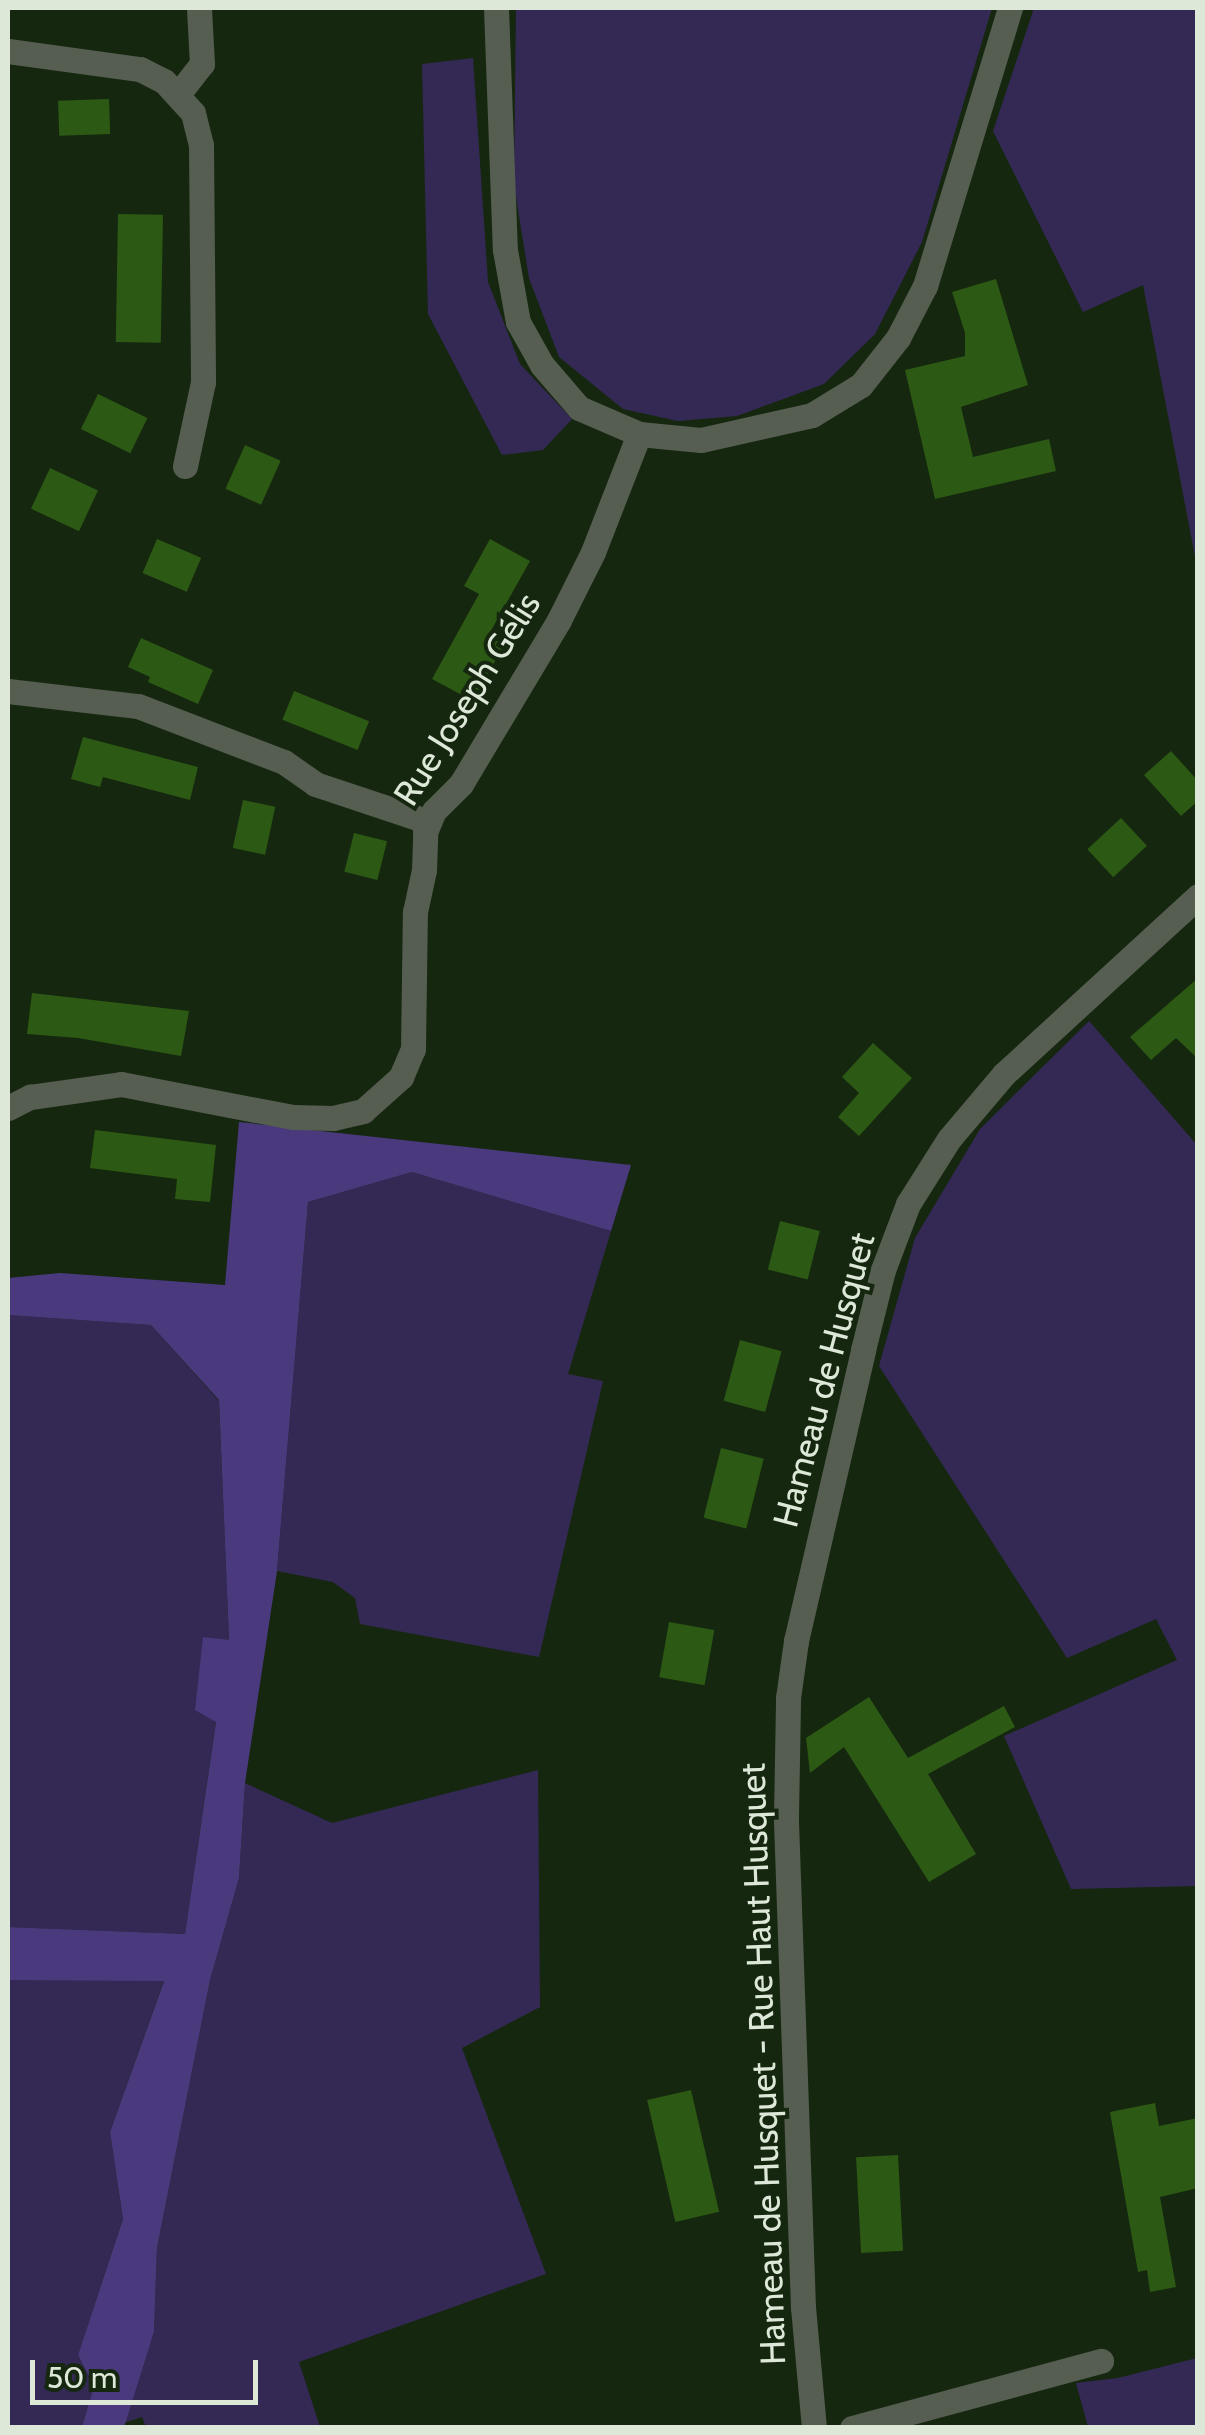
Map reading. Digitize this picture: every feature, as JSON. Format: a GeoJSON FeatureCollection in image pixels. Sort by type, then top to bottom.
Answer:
{"type":"FeatureCollection","features":[{"type":"Feature","properties":{"kind":"street"},"geometry":{"type":"LineString","coordinates":[[179,93],[202,64],[199,8]]}},
{"type":"Feature","properties":{"kind":"street"},"geometry":{"type":"LineString","coordinates":[[496,8],[505,250],[518,322],[542,365],[579,408],[639,434],[701,440],[812,415],[861,385],[898,338],[925,286],[1010,8]]}},
{"type":"Feature","properties":{"kind":"street"},"geometry":{"type":"LineString","coordinates":[[8,51],[140,70],[179,93],[193,113],[201,144],[202,382],[185,466]]}},
{"type":"Feature","properties":{"kind":"street","name":"Rue Joseph Gélis"},"geometry":{"type":"LineString","coordinates":[[8,1108],[30,1096],[120,1084],[293,1117],[333,1118],[363,1111],[400,1077],[413,1049],[415,912],[429,822],[461,784],[559,620],[593,552],[639,434]]}},
{"type":"Feature","properties":{"kind":"street"},"geometry":{"type":"LineString","coordinates":[[8,691],[138,706],[284,762],[315,784],[429,822]]}},
{"type":"Feature","properties":{"kind":"street","name":"Hameau de Husquet"},"geometry":{"type":"LineString","coordinates":[[788,1698],[796,1641],[862,1350],[883,1270],[908,1204],[948,1139],[1004,1074],[1198,896]]}},
{"type":"Feature","properties":{"kind":"street","name":"Hameau de Husquet - Rue Haut Husquet"},"geometry":{"type":"LineString","coordinates":[[788,1698],[786,1817],[802,2308],[814,2428]]}},
{"type":"Feature","properties":{"kind":"street"},"geometry":{"type":"LineString","coordinates":[[852,2428],[1101,2361]]}},
{"type":"Feature","properties":{"kind":"shaded area"},"geometry":{"type":"Polygon","coordinates":[[[516,8],[992,8],[922,242],[875,334],[824,384],[737,416],[678,421],[623,409],[559,357],[529,278],[514,184],[516,8]]]}},
{"type":"Feature","properties":{"kind":"shaded area"},"geometry":{"type":"Polygon","coordinates":[[[1034,8],[1197,8],[1197,567],[1143,285],[1083,312],[993,131],[1034,8]]]}},
{"type":"Feature","properties":{"kind":"shaded area"},"geometry":{"type":"Polygon","coordinates":[[[473,58],[488,282],[520,364],[572,419],[543,450],[502,455],[428,314],[422,64],[473,58]]]}},
{"type":"Feature","properties":{"kind":"shaded area"},"geometry":{"type":"Polygon","coordinates":[[[1089,1021],[1197,1145],[1197,1886],[1071,1889],[1004,1736],[1177,1660],[1156,1619],[1067,1658],[879,1366],[915,1238],[980,1129],[1089,1021]]]}},
{"type":"Feature","properties":{"kind":"shaded area"},"geometry":{"type":"Polygon","coordinates":[[[239,1122],[631,1165],[611,1231],[412,1172],[308,1202],[277,1571],[245,1783],[239,1878],[210,1980],[157,2248],[154,2332],[124,2427],[82,2427],[94,2386],[78,2355],[123,2219],[110,2132],[164,1981],[8,1980],[8,1927],[185,1934],[216,1722],[195,1710],[203,1637],[229,1640],[219,1400],[151,1325],[8,1315],[8,1278],[60,1273],[225,1285],[239,1122]]]}},
{"type":"Feature","properties":{"kind":"shaded area"},"geometry":{"type":"Polygon","coordinates":[[[412,1172],[611,1231],[568,1374],[603,1381],[539,1657],[360,1624],[355,1598],[333,1582],[277,1571],[308,1202],[412,1172]]]}},
{"type":"Feature","properties":{"kind":"shaded area"},"geometry":{"type":"Polygon","coordinates":[[[8,1315],[151,1325],[219,1401],[229,1641],[204,1637],[216,1721],[185,1934],[8,1927],[8,1315]]]}},
{"type":"Feature","properties":{"kind":"shaded area"},"geometry":{"type":"Polygon","coordinates":[[[538,1770],[540,2007],[462,2048],[546,2274],[299,2362],[320,2427],[146,2427],[142,2417],[124,2423],[154,2332],[157,2248],[210,1980],[239,1878],[245,1783],[332,1823],[538,1770]]]}},
{"type":"Feature","properties":{"kind":"shaded area"},"geometry":{"type":"Polygon","coordinates":[[[8,1980],[164,1980],[110,2132],[123,2219],[78,2355],[94,2386],[82,2427],[8,2428],[8,1980]]]}},
{"type":"Feature","properties":{"kind":"shaded area"},"geometry":{"type":"Polygon","coordinates":[[[1197,2358],[1197,2427],[1088,2427],[1076,2383],[1118,2378],[1197,2358]]]}},
{"type":"Feature","properties":{"kind":"building"},"geometry":{"type":"Polygon","coordinates":[[[109,99],[110,134],[59,136],[58,101],[109,99]]]}},
{"type":"Feature","properties":{"kind":"building"},"geometry":{"type":"Polygon","coordinates":[[[118,214],[163,215],[161,343],[116,342],[118,214]]]}},
{"type":"Feature","properties":{"kind":"building"},"geometry":{"type":"Polygon","coordinates":[[[996,279],[1028,385],[961,407],[973,457],[1049,439],[1056,471],[935,499],[905,370],[965,356],[965,333],[952,292],[996,279]]]}},
{"type":"Feature","properties":{"kind":"building"},"geometry":{"type":"Polygon","coordinates":[[[98,394],[147,418],[130,453],[81,429],[98,394]]]}},
{"type":"Feature","properties":{"kind":"building"},"geometry":{"type":"Polygon","coordinates":[[[245,445],[281,461],[261,505],[225,489],[245,445]]]}},
{"type":"Feature","properties":{"kind":"building"},"geometry":{"type":"Polygon","coordinates":[[[50,468],[98,490],[79,531],[31,509],[50,468]]]}},
{"type":"Feature","properties":{"kind":"building"},"geometry":{"type":"Polygon","coordinates":[[[157,539],[201,558],[187,592],[143,573],[157,539]]]}},
{"type":"Feature","properties":{"kind":"building"},"geometry":{"type":"Polygon","coordinates":[[[490,539],[530,561],[488,636],[504,645],[473,701],[432,679],[479,594],[464,586],[490,539]]]}},
{"type":"Feature","properties":{"kind":"building"},"geometry":{"type":"Polygon","coordinates":[[[141,638],[213,670],[198,704],[148,682],[150,677],[128,667],[141,638]]]}},
{"type":"Feature","properties":{"kind":"building"},"geometry":{"type":"Polygon","coordinates":[[[294,691],[369,721],[357,750],[282,720],[294,691]]]}},
{"type":"Feature","properties":{"kind":"building"},"geometry":{"type":"Polygon","coordinates":[[[83,737],[198,767],[190,800],[103,777],[100,787],[71,779],[83,737]]]}},
{"type":"Feature","properties":{"kind":"building"},"geometry":{"type":"Polygon","coordinates":[[[1171,751],[1198,781],[1198,801],[1181,816],[1144,775],[1171,751]]]}},
{"type":"Feature","properties":{"kind":"building"},"geometry":{"type":"Polygon","coordinates":[[[243,800],[275,807],[265,855],[233,848],[243,800]]]}},
{"type":"Feature","properties":{"kind":"building"},"geometry":{"type":"Polygon","coordinates":[[[1121,818],[1147,846],[1113,877],[1087,849],[1121,818]]]}},
{"type":"Feature","properties":{"kind":"building"},"geometry":{"type":"Polygon","coordinates":[[[354,833],[387,841],[377,880],[344,872],[354,833]]]}},
{"type":"Feature","properties":{"kind":"building"},"geometry":{"type":"Polygon","coordinates":[[[1198,978],[1198,1059],[1176,1038],[1151,1060],[1130,1037],[1198,978]]]}},
{"type":"Feature","properties":{"kind":"building"},"geometry":{"type":"Polygon","coordinates":[[[32,993],[189,1011],[181,1056],[78,1038],[27,1034],[32,993]]]}},
{"type":"Feature","properties":{"kind":"building"},"geometry":{"type":"Polygon","coordinates":[[[873,1043],[912,1078],[859,1136],[838,1117],[859,1093],[842,1077],[873,1043]]]}},
{"type":"Feature","properties":{"kind":"building"},"geometry":{"type":"Polygon","coordinates":[[[95,1130],[216,1145],[210,1202],[175,1199],[177,1179],[90,1168],[95,1130]]]}},
{"type":"Feature","properties":{"kind":"building"},"geometry":{"type":"Polygon","coordinates":[[[780,1221],[820,1231],[808,1279],[768,1270],[780,1221]]]}},
{"type":"Feature","properties":{"kind":"building"},"geometry":{"type":"Polygon","coordinates":[[[740,1340],[782,1351],[765,1412],[724,1401],[740,1340]]]}},
{"type":"Feature","properties":{"kind":"building"},"geometry":{"type":"Polygon","coordinates":[[[721,1448],[764,1459],[746,1529],[704,1518],[721,1448]]]}},
{"type":"Feature","properties":{"kind":"building"},"geometry":{"type":"Polygon","coordinates":[[[669,1622],[714,1630],[705,1685],[659,1677],[669,1622]]]}},
{"type":"Feature","properties":{"kind":"building"},"geometry":{"type":"Polygon","coordinates":[[[869,1697],[908,1758],[1004,1706],[1015,1727],[928,1774],[976,1854],[929,1882],[844,1747],[810,1773],[806,1738],[869,1697]]]}},
{"type":"Feature","properties":{"kind":"building"},"geometry":{"type":"Polygon","coordinates":[[[691,2090],[719,2212],[675,2222],[647,2100],[691,2090]]]}},
{"type":"Feature","properties":{"kind":"building"},"geometry":{"type":"Polygon","coordinates":[[[1155,2103],[1159,2126],[1198,2118],[1198,2188],[1160,2197],[1176,2287],[1150,2292],[1147,2270],[1138,2272],[1110,2112],[1155,2103]]]}},
{"type":"Feature","properties":{"kind":"building"},"geometry":{"type":"Polygon","coordinates":[[[898,2155],[903,2251],[861,2253],[856,2157],[898,2155]]]}}]}
